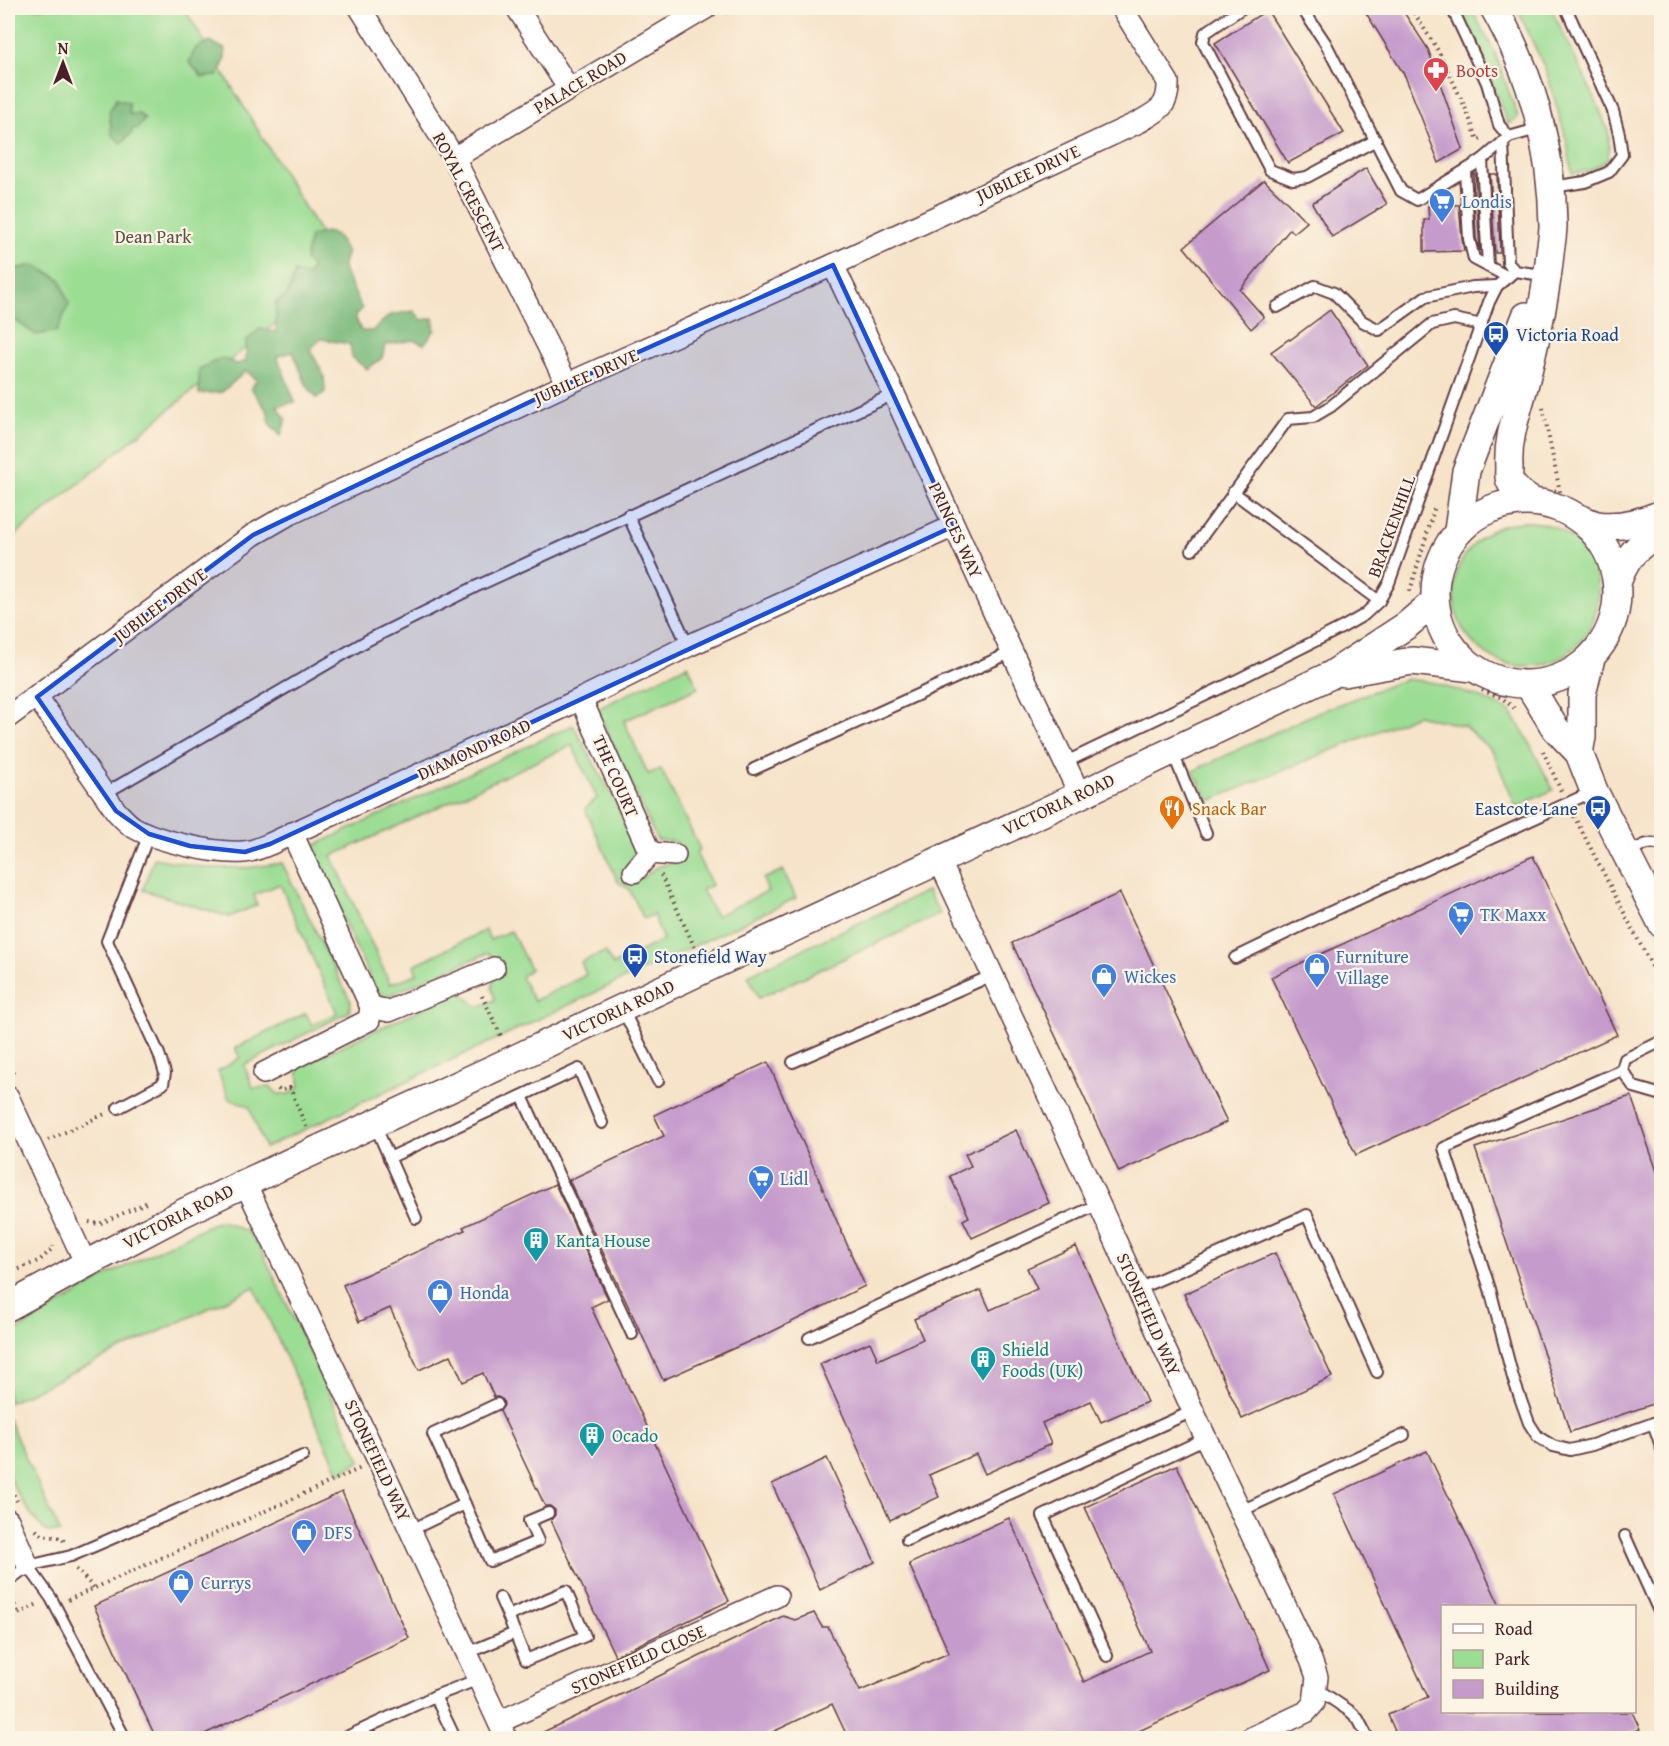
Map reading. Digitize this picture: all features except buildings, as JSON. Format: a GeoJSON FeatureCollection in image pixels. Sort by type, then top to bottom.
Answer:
{"type":"FeatureCollection","features":[{"type":"Feature","properties":{"kind":"street","name":"ROYAL CRESCENT"},"geometry":{"type":"LineString","coordinates":[[360,8],[454,158],[567,384]]}},
{"type":"Feature","properties":{"kind":"street"},"geometry":{"type":"LineString","coordinates":[[517,8],[569,89]]}},
{"type":"Feature","properties":{"kind":"street","name":"PALACE ROAD"},"geometry":{"type":"LineString","coordinates":[[454,158],[706,8]]}},
{"type":"Feature","properties":{"kind":"street","name":"JUBILEE DRIVE"},"geometry":{"type":"LineString","coordinates":[[8,717],[261,530],[324,497],[567,384],[832,265],[1139,122],[1161,109],[1169,95],[1168,82],[1122,8]]}},
{"type":"Feature","properties":{"kind":"street"},"geometry":{"type":"LineString","coordinates":[[1494,8],[1516,52],[1533,95],[1543,132],[1552,187],[1551,247],[1525,384],[1511,427],[1508,457],[1510,481],[1520,494],[1541,496],[1556,507],[1574,506],[1597,525],[1635,523],[1662,514]]}},
{"type":"Feature","properties":{"kind":"street","name":"PRINCES WAY"},"geometry":{"type":"LineString","coordinates":[[832,265],[1080,795]]}},
{"type":"Feature","properties":{"kind":"street"},"geometry":{"type":"LineString","coordinates":[[1458,531],[1466,471],[1545,276]]}},
{"type":"Feature","properties":{"kind":"street"},"geometry":{"type":"LineString","coordinates":[[1541,496],[1484,512],[1458,531],[1440,561],[1435,581],[1434,602],[1441,627],[1454,650],[1473,668],[1500,681],[1529,685],[1559,679],[1600,656]]}},
{"type":"Feature","properties":{"kind":"street"},"geometry":{"type":"LineString","coordinates":[[1574,506],[1597,536],[1610,558],[1622,591]]}},
{"type":"Feature","properties":{"kind":"street","name":"DIAMOND ROAD"},"geometry":{"type":"LineString","coordinates":[[37,697],[116,811],[131,826],[190,846],[245,852],[270,844],[581,699],[688,646],[954,526]]}},
{"type":"Feature","properties":{"kind":"street"},"geometry":{"type":"LineString","coordinates":[[1579,753],[1582,737],[1582,694],[1600,656],[1605,637],[1616,613],[1622,591],[1622,567],[1632,553],[1648,539],[1662,531]]}},
{"type":"Feature","properties":{"kind":"street","name":"VICTORIA ROAD"},"geometry":{"type":"LineString","coordinates":[[8,1307],[183,1213],[245,1183],[1080,795],[1331,675],[1407,625],[1434,602]]}},
{"type":"Feature","properties":{"kind":"street","name":"VICTORIA ROAD"},"geometry":{"type":"LineString","coordinates":[[1331,675],[1412,661],[1473,668]]}},
{"type":"Feature","properties":{"kind":"street"},"geometry":{"type":"LineString","coordinates":[[1529,685],[1555,728],[1579,753],[1594,791],[1662,924]]}},
{"type":"Feature","properties":{"kind":"street","name":"THE COURT"},"geometry":{"type":"LineString","coordinates":[[581,699],[650,853]]}},
{"type":"Feature","properties":{"kind":"street"},"geometry":{"type":"LineString","coordinates":[[270,1080],[369,1020],[372,1007],[292,833]]}},
{"type":"Feature","properties":{"kind":"street"},"geometry":{"type":"LineString","coordinates":[[634,872],[650,853],[675,855]]}},
{"type":"Feature","properties":{"kind":"street","name":"STONEFIELD WAY"},"geometry":{"type":"LineString","coordinates":[[939,860],[1100,1203],[1193,1411],[1311,1660],[1317,1677],[1317,1689]]}},
{"type":"Feature","properties":{"kind":"street"},"geometry":{"type":"LineString","coordinates":[[372,1007],[389,1011],[494,968]]}},
{"type":"Feature","properties":{"kind":"street"},"geometry":{"type":"LineString","coordinates":[[12,1089],[86,1264]]}},
{"type":"Feature","properties":{"kind":"street","name":"STONEFIELD WAY"},"geometry":{"type":"LineString","coordinates":[[245,1183],[411,1530],[502,1730]]}},
{"type":"Feature","properties":{"kind":"street"},"geometry":{"type":"LineString","coordinates":[[14,1513],[28,1566]]}},
{"type":"Feature","properties":{"kind":"street","name":"STONEFIELD CLOSE"},"geometry":{"type":"LineString","coordinates":[[502,1730],[777,1596]]}},
{"type":"Feature","properties":{"kind":"street"},"geometry":{"type":"LineString","coordinates":[[1251,1738],[1306,1712],[1314,1703],[1317,1689]]}},
{"type":"Feature","properties":{"kind":"lane"},"geometry":{"type":"LineString","coordinates":[[1242,8],[1205,33],[1203,42],[1270,170],[1293,179],[1307,177],[1376,140]]}},
{"type":"Feature","properties":{"kind":"lane"},"geometry":{"type":"LineString","coordinates":[[1302,8],[1326,44],[1401,191],[1417,200],[1482,160],[1506,140],[1530,130],[1543,132]]}},
{"type":"Feature","properties":{"kind":"lane"},"geometry":{"type":"LineString","coordinates":[[1452,8],[1487,83],[1499,125],[1506,140],[1508,263],[1512,274]]}},
{"type":"Feature","properties":{"kind":"lane"},"geometry":{"type":"LineString","coordinates":[[1552,187],[1585,182],[1609,172],[1622,155],[1613,111],[1566,8]]}},
{"type":"Feature","properties":{"kind":"lane"},"geometry":{"type":"LineString","coordinates":[[1482,160],[1488,266]]}},
{"type":"Feature","properties":{"kind":"lane"},"geometry":{"type":"LineString","coordinates":[[1465,171],[1468,239],[1474,259],[1512,274],[1545,276]]}},
{"type":"Feature","properties":{"kind":"lane","name":"BRACKENHILL"},"geometry":{"type":"LineString","coordinates":[[1066,762],[1321,638],[1364,615],[1379,601],[1389,583],[1489,302],[1497,286],[1512,274]]}},
{"type":"Feature","properties":{"kind":"lane"},"geometry":{"type":"LineString","coordinates":[[1277,307],[1315,286],[1334,293],[1362,321],[1379,330],[1425,297],[1473,287],[1497,286]]}},
{"type":"Feature","properties":{"kind":"lane"},"geometry":{"type":"LineString","coordinates":[[1192,550],[1288,419],[1313,417],[1330,407],[1432,324],[1454,319],[1482,325]]}},
{"type":"Feature","properties":{"kind":"lane"},"geometry":{"type":"LineString","coordinates":[[104,794],[368,640],[628,515],[894,394]]}},
{"type":"Feature","properties":{"kind":"lane"},"geometry":{"type":"LineString","coordinates":[[1233,492],[1379,601]]}},
{"type":"Feature","properties":{"kind":"lane"},"geometry":{"type":"LineString","coordinates":[[628,515],[688,646]]}},
{"type":"Feature","properties":{"kind":"lane"},"geometry":{"type":"LineString","coordinates":[[754,769],[1012,652]]}},
{"type":"Feature","properties":{"kind":"lane"},"geometry":{"type":"LineString","coordinates":[[1172,750],[1206,833]]}},
{"type":"Feature","properties":{"kind":"lane"},"geometry":{"type":"LineString","coordinates":[[1235,958],[1594,791]]}},
{"type":"Feature","properties":{"kind":"lane"},"geometry":{"type":"LineString","coordinates":[[118,1108],[163,1084],[165,1072],[159,1054],[107,941],[149,834]]}},
{"type":"Feature","properties":{"kind":"lane"},"geometry":{"type":"LineString","coordinates":[[1627,855],[1641,846],[1654,842],[1662,846]]}},
{"type":"Feature","properties":{"kind":"lane"},"geometry":{"type":"LineString","coordinates":[[793,1062],[993,975]]}},
{"type":"Feature","properties":{"kind":"lane"},"geometry":{"type":"LineString","coordinates":[[622,1008],[658,1081]]}},
{"type":"Feature","properties":{"kind":"lane"},"geometry":{"type":"LineString","coordinates":[[1622,1070],[1625,1059],[1662,1041]]}},
{"type":"Feature","properties":{"kind":"lane"},"geometry":{"type":"LineString","coordinates":[[389,1158],[579,1069],[602,1123]]}},
{"type":"Feature","properties":{"kind":"lane"},"geometry":{"type":"LineString","coordinates":[[1622,1070],[1634,1087],[1662,1095]]}},
{"type":"Feature","properties":{"kind":"lane"},"geometry":{"type":"LineString","coordinates":[[1622,1070],[1444,1148],[1490,1289],[1513,1378],[1529,1423],[1538,1437],[1553,1446],[1570,1450],[1592,1445],[1657,1422],[1662,1449]]}},
{"type":"Feature","properties":{"kind":"lane"},"geometry":{"type":"LineString","coordinates":[[522,1096],[632,1334]]}},
{"type":"Feature","properties":{"kind":"lane"},"geometry":{"type":"LineString","coordinates":[[374,1123],[416,1218]]}},
{"type":"Feature","properties":{"kind":"lane"},"geometry":{"type":"LineString","coordinates":[[809,1338],[1100,1203]]}},
{"type":"Feature","properties":{"kind":"lane"},"geometry":{"type":"LineString","coordinates":[[1138,1288],[1307,1215],[1377,1372]]}},
{"type":"Feature","properties":{"kind":"lane"},"geometry":{"type":"LineString","coordinates":[[497,1404],[433,1434],[490,1561],[538,1541],[529,1521],[548,1513]]}},
{"type":"Feature","properties":{"kind":"lane"},"geometry":{"type":"LineString","coordinates":[[907,1540],[1193,1411]]}},
{"type":"Feature","properties":{"kind":"lane"},"geometry":{"type":"LineString","coordinates":[[1241,1511],[1404,1435]]}},
{"type":"Feature","properties":{"kind":"lane"},"geometry":{"type":"LineString","coordinates":[[1107,1656],[1043,1516],[1206,1438]]}},
{"type":"Feature","properties":{"kind":"lane"},"geometry":{"type":"LineString","coordinates":[[8,1581],[28,1566],[71,1556],[303,1456]]}},
{"type":"Feature","properties":{"kind":"lane"},"geometry":{"type":"LineString","coordinates":[[411,1530],[465,1504]]}},
{"type":"Feature","properties":{"kind":"lane"},"geometry":{"type":"LineString","coordinates":[[1625,1536],[1662,1618]]}},
{"type":"Feature","properties":{"kind":"lane"},"geometry":{"type":"LineString","coordinates":[[28,1566],[51,1598],[125,1738]]}},
{"type":"Feature","properties":{"kind":"lane"},"geometry":{"type":"LineString","coordinates":[[500,1598],[526,1660],[585,1635],[566,1591],[508,1616]]}},
{"type":"Feature","properties":{"kind":"lane"},"geometry":{"type":"LineString","coordinates":[[466,1653],[515,1633]]}},
{"type":"Feature","properties":{"kind":"lane"},"geometry":{"type":"LineString","coordinates":[[344,1738],[435,1696],[479,1679]]}},
{"type":"Feature","properties":{"kind":"lane"},"geometry":{"type":"LineString","coordinates":[[1317,1689],[1358,1719],[1365,1738]]}},
{"type":"Feature","properties":{"kind":"lane"},"geometry":{"type":"LineString","coordinates":[[435,1696],[454,1738]]}},
{"type":"Feature","properties":{"kind":"path"},"geometry":{"type":"LineString","coordinates":[[1542,399],[1560,492],[1574,506]]}},
{"type":"Feature","properties":{"kind":"path"},"geometry":{"type":"LineString","coordinates":[[1541,496],[1560,492]]}},
{"type":"Feature","properties":{"kind":"path"},"geometry":{"type":"LineString","coordinates":[[1410,591],[1436,504]]}},
{"type":"Feature","properties":{"kind":"path"},"geometry":{"type":"LineString","coordinates":[[1600,656],[1622,591]]}},
{"type":"Feature","properties":{"kind":"path"},"geometry":{"type":"LineString","coordinates":[[650,853],[695,948]]}},
{"type":"Feature","properties":{"kind":"path"},"geometry":{"type":"LineString","coordinates":[[473,977],[502,1038]]}},
{"type":"Feature","properties":{"kind":"path"},"geometry":{"type":"LineString","coordinates":[[8,1062],[12,1089]]}},
{"type":"Feature","properties":{"kind":"path"},"geometry":{"type":"LineString","coordinates":[[270,1080],[280,1092],[291,1088],[307,1129],[297,1134]]}},
{"type":"Feature","properties":{"kind":"path"},"geometry":{"type":"LineString","coordinates":[[50,1150],[45,1141],[118,1108]]}},
{"type":"Feature","properties":{"kind":"path"},"geometry":{"type":"LineString","coordinates":[[83,1215],[88,1221],[99,1224],[148,1202]]}},
{"type":"Feature","properties":{"kind":"path"},"geometry":{"type":"LineString","coordinates":[[8,1274],[40,1260],[53,1248],[52,1242]]}},
{"type":"Feature","properties":{"kind":"path"},"geometry":{"type":"LineString","coordinates":[[8,1619],[51,1598],[70,1601],[378,1460]]}},
{"type":"Feature","properties":{"kind":"path"},"geometry":{"type":"LineString","coordinates":[[8,1484],[14,1513]]}},
{"type":"Feature","properties":{"kind":"path"},"geometry":{"type":"LineString","coordinates":[[30,1523],[42,1535],[62,1538],[74,1568],[95,1589]]}},
{"type":"Feature","properties":{"kind":"path"},"geometry":{"type":"LineString","coordinates":[[8,1591],[19,1614]]}},
{"type":"Feature","properties":{"kind":"highlighted area"},"geometry":{"type":"Polygon","coordinates":[[[833,265],[954,526],[270,844],[245,852],[190,846],[149,834],[116,811],[37,697],[253,535],[567,384],[833,265]]]}},
{"type":"Feature","properties":{"kind":"green space","name":"Dean Park"},"geometry":{"type":"Polygon","coordinates":[[[13,8],[184,8],[342,269],[8,541],[8,12],[13,8]]]}},
{"type":"Feature","properties":{"kind":"green space"},"geometry":{"type":"Polygon","coordinates":[[[1457,8],[1471,8],[1495,53],[1518,117],[1508,124],[1476,42],[1457,8]]]}},
{"type":"Feature","properties":{"kind":"green space"},"geometry":{"type":"Polygon","coordinates":[[[1517,8],[1551,8],[1597,103],[1609,134],[1609,151],[1607,160],[1589,171],[1572,173],[1567,142],[1547,73],[1517,8]]]}},
{"type":"Feature","properties":{"kind":"green space"},"geometry":{"type":"Polygon","coordinates":[[[210,41],[226,50],[224,62],[217,76],[202,77],[189,62],[196,48],[210,41]]]}},
{"type":"Feature","properties":{"kind":"green space"},"geometry":{"type":"Polygon","coordinates":[[[116,99],[129,103],[129,114],[139,114],[145,119],[137,129],[132,128],[132,133],[121,143],[112,135],[109,112],[116,99]]]}},
{"type":"Feature","properties":{"kind":"green space"},"geometry":{"type":"Polygon","coordinates":[[[326,232],[336,235],[347,252],[344,270],[362,309],[355,316],[361,331],[372,331],[390,315],[414,311],[422,320],[433,318],[435,330],[424,344],[414,340],[385,345],[382,358],[367,369],[352,357],[350,344],[321,339],[310,349],[324,376],[325,392],[316,398],[306,384],[293,352],[277,356],[295,402],[277,406],[286,419],[281,436],[269,423],[268,412],[251,388],[257,380],[246,371],[222,392],[199,394],[199,369],[222,358],[237,364],[246,361],[246,341],[260,329],[276,332],[276,302],[287,296],[295,272],[307,276],[312,268],[305,260],[310,237],[326,232]]]}},
{"type":"Feature","properties":{"kind":"green space"},"geometry":{"type":"Polygon","coordinates":[[[34,265],[60,279],[69,304],[57,331],[36,335],[8,315],[10,270],[34,265]]]}},
{"type":"Feature","properties":{"kind":"green space"},"geometry":{"type":"Polygon","coordinates":[[[1526,522],[1553,528],[1577,543],[1592,567],[1598,594],[1592,621],[1577,645],[1553,660],[1526,666],[1499,660],[1475,645],[1460,621],[1454,594],[1460,567],[1475,543],[1499,528],[1526,522]]]}},
{"type":"Feature","properties":{"kind":"green space"},"geometry":{"type":"Polygon","coordinates":[[[688,665],[698,688],[624,721],[648,774],[661,769],[700,849],[696,853],[712,885],[702,889],[716,916],[768,891],[763,879],[783,870],[796,898],[265,1148],[249,1106],[229,1099],[218,1071],[240,1058],[235,1048],[306,1013],[312,1025],[337,1013],[280,884],[254,895],[257,905],[229,917],[143,890],[154,858],[206,868],[246,868],[282,863],[351,1002],[349,1012],[244,1065],[253,1088],[270,1087],[278,1094],[289,1094],[300,1086],[297,1067],[459,991],[478,1007],[495,1000],[492,988],[494,978],[504,974],[498,960],[488,953],[387,996],[377,992],[309,848],[573,725],[638,849],[627,866],[642,878],[657,867],[675,862],[677,842],[657,840],[597,709],[688,665]],[[572,745],[332,856],[390,984],[417,974],[414,965],[486,930],[490,940],[511,931],[530,969],[521,977],[534,1001],[586,975],[581,962],[605,952],[613,965],[663,940],[653,914],[644,919],[629,889],[618,882],[585,809],[597,798],[572,745]]]}},
{"type":"Feature","properties":{"kind":"green space"},"geometry":{"type":"Polygon","coordinates":[[[1406,679],[1430,682],[1479,697],[1510,711],[1526,736],[1553,790],[1516,807],[1493,752],[1464,726],[1417,715],[1209,801],[1193,771],[1316,713],[1406,679]]]}},
{"type":"Feature","properties":{"kind":"green space"},"geometry":{"type":"Polygon","coordinates":[[[927,891],[940,914],[759,998],[748,975],[927,891]]]}},
{"type":"Feature","properties":{"kind":"green space"},"geometry":{"type":"Polygon","coordinates":[[[222,1221],[248,1232],[259,1245],[361,1461],[339,1473],[254,1287],[8,1403],[8,1336],[106,1276],[211,1224],[222,1221]]]}},
{"type":"Feature","properties":{"kind":"green space"},"geometry":{"type":"Polygon","coordinates":[[[8,1419],[60,1532],[46,1532],[29,1512],[10,1479],[6,1446],[8,1419]]]}},
{"type":"Feature","properties":{"kind":"place","name":"Boots"},"geometry":{"type":"Point","coordinates":[1436,93]}},
{"type":"Feature","properties":{"kind":"place","name":"Londis"},"geometry":{"type":"Point","coordinates":[1442,224]}},
{"type":"Feature","properties":{"kind":"place","name":"Victoria Road"},"geometry":{"type":"Point","coordinates":[1496,357]}},
{"type":"Feature","properties":{"kind":"place","name":"Snack Bar"},"geometry":{"type":"Point","coordinates":[1172,831]}},
{"type":"Feature","properties":{"kind":"place","name":"Eastcote Lane"},"geometry":{"type":"Point","coordinates":[1598,831]}},
{"type":"Feature","properties":{"kind":"place","name":"TK Maxx"},"geometry":{"type":"Point","coordinates":[1461,937]}},
{"type":"Feature","properties":{"kind":"place","name":"Stonefield Way"},"geometry":{"type":"Point","coordinates":[635,979]}},
{"type":"Feature","properties":{"kind":"place","name":"Furniture Village"},"geometry":{"type":"Point","coordinates":[1317,989]}},
{"type":"Feature","properties":{"kind":"place","name":"Wickes"},"geometry":{"type":"Point","coordinates":[1104,999]}},
{"type":"Feature","properties":{"kind":"place","name":"Lidl"},"geometry":{"type":"Point","coordinates":[761,1201]}},
{"type":"Feature","properties":{"kind":"place","name":"Kanta House"},"geometry":{"type":"Point","coordinates":[536,1263]}},
{"type":"Feature","properties":{"kind":"place","name":"Honda"},"geometry":{"type":"Point","coordinates":[440,1315]}},
{"type":"Feature","properties":{"kind":"place","name":"Shield Foods (UK)"},"geometry":{"type":"Point","coordinates":[983,1382]}},
{"type":"Feature","properties":{"kind":"place","name":"Ocado"},"geometry":{"type":"Point","coordinates":[592,1458]}},
{"type":"Feature","properties":{"kind":"place","name":"DFS"},"geometry":{"type":"Point","coordinates":[304,1555]}},
{"type":"Feature","properties":{"kind":"place","name":"Currys"},"geometry":{"type":"Point","coordinates":[181,1605]}}]}
